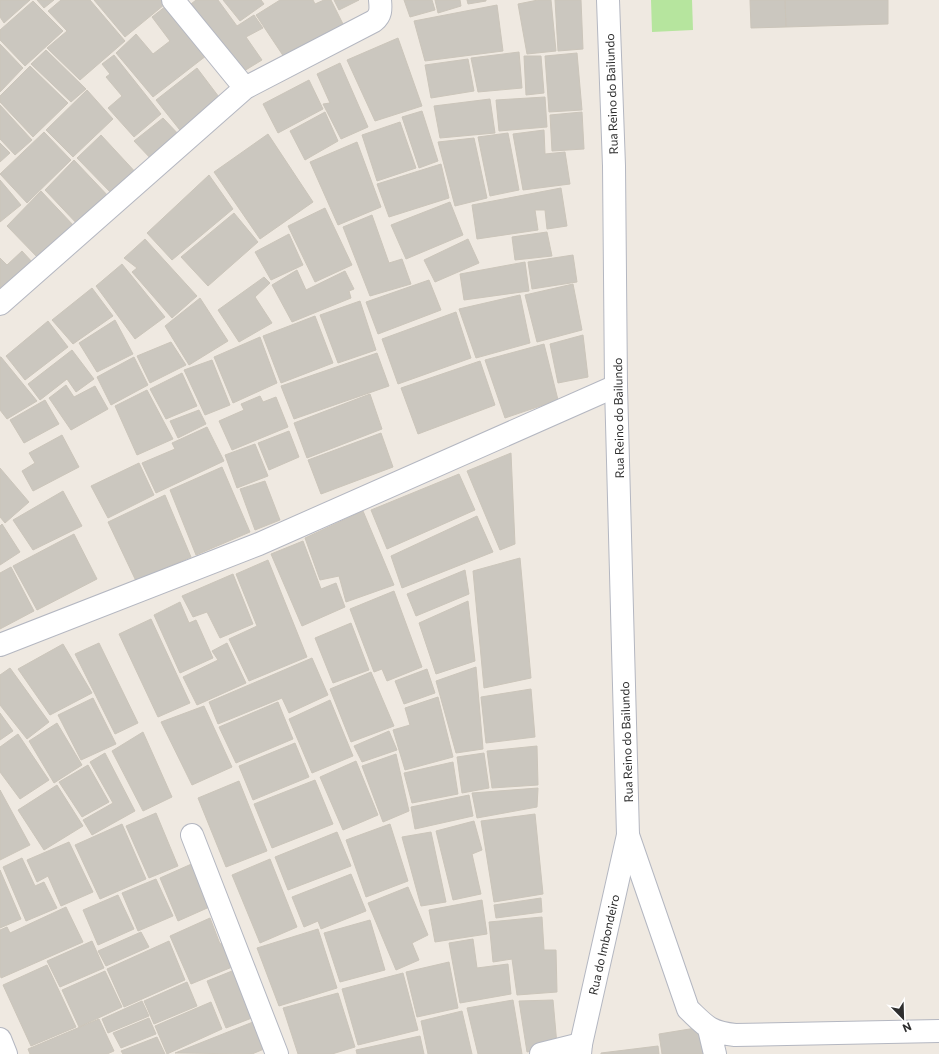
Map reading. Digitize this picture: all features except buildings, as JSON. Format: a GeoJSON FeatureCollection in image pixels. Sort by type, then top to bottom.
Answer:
{"type":"FeatureCollection","features":[{"type":"Feature","properties":{"kind":"street"},"geometry":{"type":"LineString","coordinates":[[173,0],[245,88]]}},
{"type":"Feature","properties":{"kind":"street"},"geometry":{"type":"LineString","coordinates":[[0,304],[245,88],[374,21],[379,17],[381,8],[380,0]]}},
{"type":"Feature","properties":{"kind":"street","name":"Rua Reino do Bailundo"},"geometry":{"type":"LineString","coordinates":[[608,0],[614,166],[616,386],[628,835]]}},
{"type":"Feature","properties":{"kind":"street"},"geometry":{"type":"LineString","coordinates":[[0,645],[259,544],[616,386]]}},
{"type":"Feature","properties":{"kind":"street"},"geometry":{"type":"LineString","coordinates":[[192,835],[277,1054]]}},
{"type":"Feature","properties":{"kind":"street"},"geometry":{"type":"LineString","coordinates":[[628,835],[688,1009],[709,1029],[735,1035],[939,1031]]}},
{"type":"Feature","properties":{"kind":"street","name":"Rua do Imbondeiro"},"geometry":{"type":"LineString","coordinates":[[580,1049],[628,835]]}},
{"type":"Feature","properties":{"kind":"street"},"geometry":{"type":"LineString","coordinates":[[709,1029],[715,1054]]}},
{"type":"Feature","properties":{"kind":"street"},"geometry":{"type":"LineString","coordinates":[[0,1039],[6,1054]]}},
{"type":"Feature","properties":{"kind":"street"},"geometry":{"type":"LineString","coordinates":[[541,1054],[580,1049]]}},
{"type":"Feature","properties":{"kind":"green space"},"geometry":{"type":"Polygon","coordinates":[[[651,0],[692,0],[693,30],[652,32],[651,0]]]}}]}
